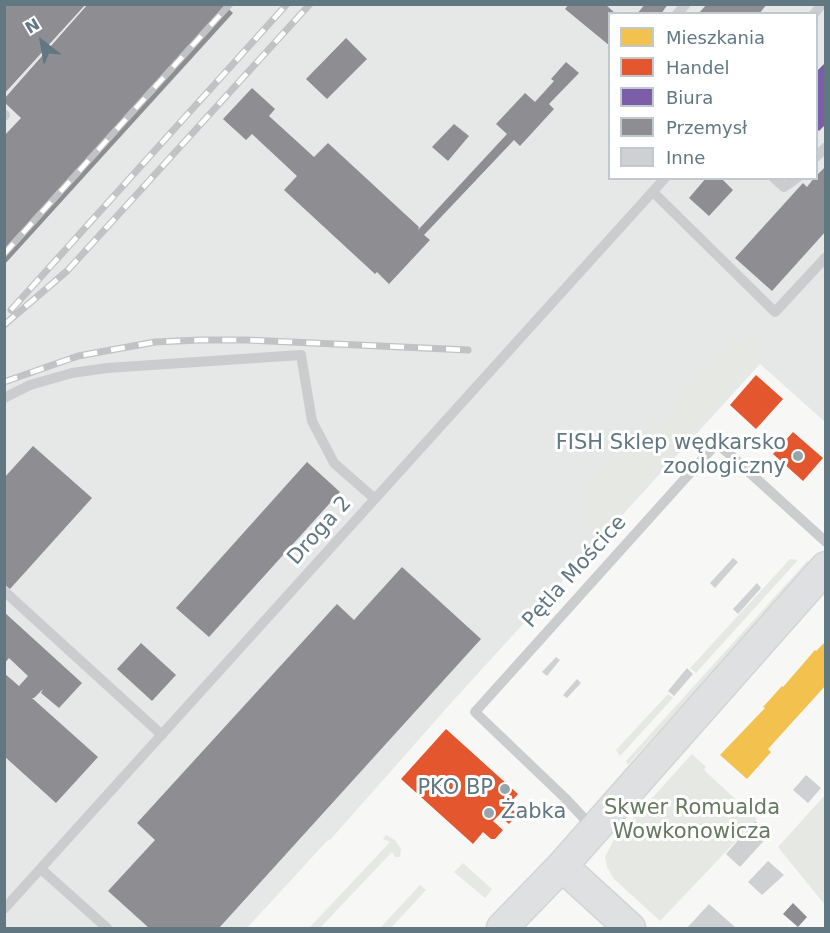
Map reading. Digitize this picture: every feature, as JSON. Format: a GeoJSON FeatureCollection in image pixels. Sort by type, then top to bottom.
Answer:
{"type":"FeatureCollection","features":[{"type":"Feature","properties":{"kind":"main road"},"geometry":{"type":"LineString","coordinates":[[502,928],[562,866],[825,567]]}},
{"type":"Feature","properties":{"kind":"main road"},"geometry":{"type":"LineString","coordinates":[[562,866],[630,928]]}},
{"type":"Feature","properties":{"kind":"lane","name":"Droga 2"},"geometry":{"type":"LineString","coordinates":[[4,909],[663,180]]}},
{"type":"Feature","properties":{"kind":"lane"},"geometry":{"type":"LineString","coordinates":[[776,180],[784,187],[794,180]]}},
{"type":"Feature","properties":{"kind":"lane"},"geometry":{"type":"LineString","coordinates":[[653,192],[775,312],[825,257]]}},
{"type":"Feature","properties":{"kind":"lane"},"geometry":{"type":"LineString","coordinates":[[4,398],[30,385],[72,373],[107,368],[301,354],[312,421],[333,463],[375,499]]}},
{"type":"Feature","properties":{"kind":"lane","name":"Pętla Mościce"},"geometry":{"type":"LineString","coordinates":[[594,830],[565,798],[475,712],[717,443],[825,542]]}},
{"type":"Feature","properties":{"kind":"lane"},"geometry":{"type":"LineString","coordinates":[[4,591],[162,735]]}},
{"type":"Feature","properties":{"kind":"lane"},"geometry":{"type":"LineString","coordinates":[[41,869],[107,928]]}},
{"type":"Feature","properties":{"kind":"shaded area"},"geometry":{"type":"Polygon","coordinates":[[[5,5],[825,5],[825,422],[760,364],[452,702],[331,839],[247,928],[5,928],[5,5]]]}},
{"type":"Feature","properties":{"kind":"green space"},"geometry":{"type":"Polygon","coordinates":[[[752,334],[762,335],[750,344],[754,355],[761,363],[738,381],[624,506],[601,538],[584,517],[581,501],[593,484],[595,469],[618,455],[630,441],[665,419],[676,403],[710,367],[752,334]]]}},
{"type":"Feature","properties":{"kind":"green space"},"geometry":{"type":"Polygon","coordinates":[[[790,559],[798,560],[696,673],[690,668],[790,559]]]}},
{"type":"Feature","properties":{"kind":"green space"},"geometry":{"type":"Polygon","coordinates":[[[808,560],[809,566],[628,765],[626,761],[808,560]]]}},
{"type":"Feature","properties":{"kind":"green space"},"geometry":{"type":"Polygon","coordinates":[[[668,694],[673,698],[620,756],[616,750],[668,694]]]}},
{"type":"Feature","properties":{"kind":"green space","name":"Skwer Romualda Wowkonowicza"},"geometry":{"type":"Polygon","coordinates":[[[692,754],[706,767],[704,770],[757,819],[660,921],[614,879],[607,867],[605,857],[613,841],[692,754]]]}},
{"type":"Feature","properties":{"kind":"green space"},"geometry":{"type":"Polygon","coordinates":[[[825,795],[825,905],[778,847],[825,795]]]}},
{"type":"Feature","properties":{"kind":"green space"},"geometry":{"type":"Polygon","coordinates":[[[386,835],[395,840],[401,849],[400,857],[395,857],[392,852],[320,928],[299,928],[310,927],[390,842],[383,839],[386,835]]]}},
{"type":"Feature","properties":{"kind":"green space"},"geometry":{"type":"Polygon","coordinates":[[[463,863],[492,889],[485,898],[454,872],[463,863]]]}},
{"type":"Feature","properties":{"kind":"green space"},"geometry":{"type":"Polygon","coordinates":[[[420,885],[426,890],[391,928],[380,928],[420,885]]]}},
{"type":"Feature","properties":{"kind":"building: Mieszkania"},"geometry":{"type":"Polygon","coordinates":[[[826,641],[826,685],[768,749],[771,752],[747,779],[720,755],[765,708],[763,707],[815,650],[826,641]]]}},
{"type":"Feature","properties":{"kind":"building: Handel"},"geometry":{"type":"Polygon","coordinates":[[[756,375],[783,399],[756,429],[730,405],[756,375]]]}},
{"type":"Feature","properties":{"kind":"building: Handel","name":"FISH Sklep wędkarsko zoologiczny"},"geometry":{"type":"Polygon","coordinates":[[[793,432],[823,458],[803,481],[773,454],[793,432]]]}},
{"type":"Feature","properties":{"kind":"building: Handel"},"geometry":{"type":"Polygon","coordinates":[[[446,729],[518,794],[508,805],[516,816],[509,824],[499,815],[493,821],[503,830],[495,839],[491,839],[483,832],[473,844],[401,779],[446,729]]]}},
{"type":"Feature","properties":{"kind":"building: Biura"},"geometry":{"type":"Polygon","coordinates":[[[826,62],[826,124],[819,131],[818,130],[818,70],[826,62]]]}},
{"type":"Feature","properties":{"kind":"building: Przemysł"},"geometry":{"type":"Polygon","coordinates":[[[4,4],[86,4],[4,94],[4,4]]]}},
{"type":"Feature","properties":{"kind":"building: Przemysł"},"geometry":{"type":"Polygon","coordinates":[[[88,4],[223,4],[233,13],[4,265],[4,136],[21,118],[4,102],[4,99],[88,4]]]}},
{"type":"Feature","properties":{"kind":"building: Przemysł"},"geometry":{"type":"Polygon","coordinates":[[[569,4],[605,4],[614,12],[608,12],[608,44],[565,9],[569,4]]]}},
{"type":"Feature","properties":{"kind":"building: Przemysł"},"geometry":{"type":"Polygon","coordinates":[[[645,4],[668,4],[662,12],[639,12],[645,4]]]}},
{"type":"Feature","properties":{"kind":"building: Przemysł"},"geometry":{"type":"Polygon","coordinates":[[[707,4],[767,4],[761,12],[700,12],[707,4]]]}},
{"type":"Feature","properties":{"kind":"building: Przemysł"},"geometry":{"type":"Polygon","coordinates":[[[346,38],[367,59],[327,99],[306,79],[346,38]]]}},
{"type":"Feature","properties":{"kind":"building: Przemysł"},"geometry":{"type":"Polygon","coordinates":[[[566,62],[579,73],[549,104],[554,109],[520,146],[514,140],[424,235],[430,240],[389,284],[377,272],[375,274],[284,190],[297,176],[252,134],[246,140],[223,119],[252,88],[275,109],[269,116],[314,157],[328,143],[419,227],[418,230],[507,134],[496,124],[525,93],[535,102],[554,81],[551,79],[566,62]]]}},
{"type":"Feature","properties":{"kind":"building: Przemysł"},"geometry":{"type":"Polygon","coordinates":[[[454,124],[469,136],[448,161],[432,147],[454,124]]]}},
{"type":"Feature","properties":{"kind":"building: Przemysł"},"geometry":{"type":"Polygon","coordinates":[[[826,166],[826,185],[824,187],[826,189],[826,231],[772,291],[735,258],[803,183],[807,187],[812,180],[818,180],[818,174],[826,166]]]}},
{"type":"Feature","properties":{"kind":"building: Przemysł"},"geometry":{"type":"Polygon","coordinates":[[[704,180],[723,180],[733,190],[709,216],[689,198],[704,180]]]}},
{"type":"Feature","properties":{"kind":"building: Przemysł"},"geometry":{"type":"Polygon","coordinates":[[[33,446],[92,498],[10,589],[4,584],[4,478],[33,446]]]}},
{"type":"Feature","properties":{"kind":"building: Przemysł"},"geometry":{"type":"Polygon","coordinates":[[[307,462],[340,492],[209,637],[176,608],[307,462]]]}},
{"type":"Feature","properties":{"kind":"building: Przemysł"},"geometry":{"type":"Polygon","coordinates":[[[402,567],[481,639],[219,928],[149,928],[108,891],[155,840],[137,823],[337,604],[354,620],[402,567]]]}},
{"type":"Feature","properties":{"kind":"building: Przemysł"},"geometry":{"type":"Polygon","coordinates":[[[4,612],[82,683],[59,708],[41,693],[43,689],[32,698],[98,757],[56,803],[4,756],[4,673],[19,686],[28,676],[9,658],[4,664],[4,612]]]}},
{"type":"Feature","properties":{"kind":"building: Przemysł"},"geometry":{"type":"Polygon","coordinates":[[[141,643],[176,675],[152,701],[117,669],[141,643]]]}},
{"type":"Feature","properties":{"kind":"building: Przemysł"},"geometry":{"type":"Polygon","coordinates":[[[793,903],[807,917],[798,927],[783,914],[793,903]]]}},
{"type":"Feature","properties":{"kind":"building: Inne"},"geometry":{"type":"Polygon","coordinates":[[[733,558],[738,562],[715,588],[710,583],[733,558]]]}},
{"type":"Feature","properties":{"kind":"building: Inne"},"geometry":{"type":"Polygon","coordinates":[[[757,583],[761,588],[738,614],[733,609],[757,583]]]}},
{"type":"Feature","properties":{"kind":"building: Inne"},"geometry":{"type":"Polygon","coordinates":[[[556,657],[560,660],[547,676],[542,672],[556,657]]]}},
{"type":"Feature","properties":{"kind":"building: Inne"},"geometry":{"type":"Polygon","coordinates":[[[687,668],[693,674],[674,696],[668,691],[687,668]]]}},
{"type":"Feature","properties":{"kind":"building: Inne"},"geometry":{"type":"Polygon","coordinates":[[[577,679],[581,683],[567,698],[563,695],[577,679]]]}},
{"type":"Feature","properties":{"kind":"building: Inne"},"geometry":{"type":"Polygon","coordinates":[[[806,775],[821,788],[808,803],[793,790],[806,775]]]}},
{"type":"Feature","properties":{"kind":"building: Inne"},"geometry":{"type":"Polygon","coordinates":[[[755,821],[770,834],[740,867],[726,854],[755,821]]]}},
{"type":"Feature","properties":{"kind":"building: Inne"},"geometry":{"type":"Polygon","coordinates":[[[768,861],[784,875],[762,895],[748,882],[768,861]]]}},
{"type":"Feature","properties":{"kind":"building: Inne"},"geometry":{"type":"Polygon","coordinates":[[[709,904],[736,928],[687,928],[709,904]]]}},
{"type":"Feature","properties":{"kind":"railway"},"geometry":{"type":"LineString","coordinates":[[4,254],[230,4]]}},
{"type":"Feature","properties":{"kind":"railway"},"geometry":{"type":"LineString","coordinates":[[11,310],[287,4]]}},
{"type":"Feature","properties":{"kind":"railway"},"geometry":{"type":"LineString","coordinates":[[4,325],[67,271],[310,4]]}},
{"type":"Feature","properties":{"kind":"railway"},"geometry":{"type":"LineString","coordinates":[[4,382],[78,356],[155,342],[247,340],[468,350]]}},
{"type":"Feature","properties":{"kind":"place","name":"FISH Sklep wędkarsko zoologiczny"},"geometry":{"type":"Point","coordinates":[798,456]}},
{"type":"Feature","properties":{"kind":"place","name":"PKO BP"},"geometry":{"type":"Point","coordinates":[505,789]}},
{"type":"Feature","properties":{"kind":"place","name":"Żabka"},"geometry":{"type":"Point","coordinates":[489,813]}}]}
